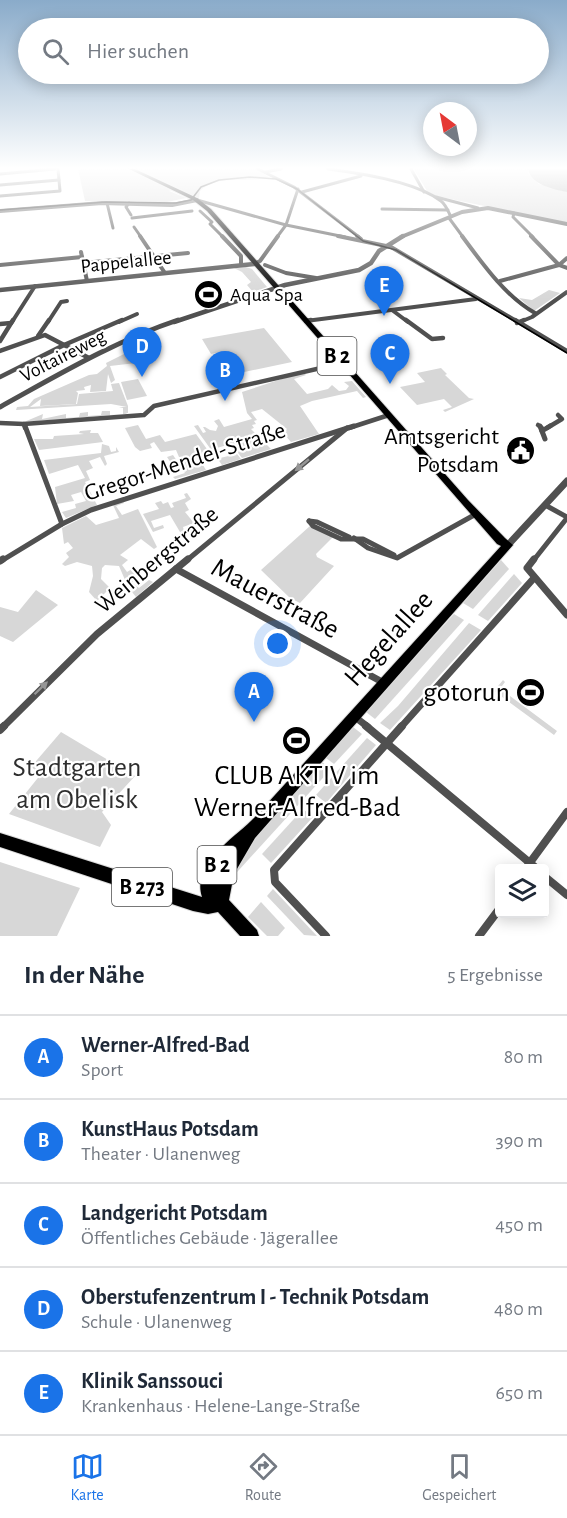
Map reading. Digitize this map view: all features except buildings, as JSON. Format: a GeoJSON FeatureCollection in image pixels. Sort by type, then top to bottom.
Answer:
{"type":"FeatureCollection","features":[{"type":"Feature","properties":{"kind":"main road","name":"B 2"},"geometry":{"type":"LineString","coordinates":[[211,213],[476,514],[501,541],[508,545]]}},
{"type":"Feature","properties":{"kind":"main road","name":"Hegelallee"},"geometry":{"type":"LineString","coordinates":[[220,903],[227,872],[251,832],[508,545]]}},
{"type":"Feature","properties":{"kind":"main road","name":"B 273"},"geometry":{"type":"LineString","coordinates":[[0,840],[192,903],[208,906],[220,903]]}},
{"type":"Feature","properties":{"kind":"main road","name":"B 2"},"geometry":{"type":"LineString","coordinates":[[220,903],[252,936]]}},
{"type":"Feature","properties":{"kind":"street"},"geometry":{"type":"LineString","coordinates":[[109,213],[113,228]]}},
{"type":"Feature","properties":{"kind":"street"},"geometry":{"type":"LineString","coordinates":[[130,213],[131,215],[176,213]]}},
{"type":"Feature","properties":{"kind":"street"},"geometry":{"type":"LineString","coordinates":[[202,213],[212,222],[210,224],[234,252],[241,256],[241,265]]}},
{"type":"Feature","properties":{"kind":"street"},"geometry":{"type":"LineString","coordinates":[[242,213],[286,225],[387,246],[567,353]]}},
{"type":"Feature","properties":{"kind":"street"},"geometry":{"type":"LineString","coordinates":[[254,264],[260,261],[286,225],[289,213]]}},
{"type":"Feature","properties":{"kind":"street"},"geometry":{"type":"LineString","coordinates":[[329,213],[365,241]]}},
{"type":"Feature","properties":{"kind":"street"},"geometry":{"type":"LineString","coordinates":[[449,213],[500,281],[527,311],[535,313]]}},
{"type":"Feature","properties":{"kind":"street","name":"Voltaireweg"},"geometry":{"type":"LineString","coordinates":[[0,407],[88,358],[146,331],[277,288],[359,270],[367,266],[376,253],[387,246],[413,232],[463,213]]}},
{"type":"Feature","properties":{"kind":"street"},"geometry":{"type":"LineString","coordinates":[[567,224],[514,213],[513,216],[558,265],[567,268]]}},
{"type":"Feature","properties":{"kind":"street"},"geometry":{"type":"LineString","coordinates":[[134,227],[165,273]]}},
{"type":"Feature","properties":{"kind":"street"},"geometry":{"type":"LineString","coordinates":[[83,263],[188,253]]}},
{"type":"Feature","properties":{"kind":"street"},"geometry":{"type":"LineString","coordinates":[[0,265],[81,254],[87,281]]}},
{"type":"Feature","properties":{"kind":"street"},"geometry":{"type":"LineString","coordinates":[[500,281],[558,265],[567,258]]}},
{"type":"Feature","properties":{"kind":"street","name":"Pappelallee"},"geometry":{"type":"LineString","coordinates":[[0,290],[254,264]]}},
{"type":"Feature","properties":{"kind":"street"},"geometry":{"type":"LineString","coordinates":[[265,265],[286,273],[316,278]]}},
{"type":"Feature","properties":{"kind":"street"},"geometry":{"type":"LineString","coordinates":[[0,341],[35,286]]}},
{"type":"Feature","properties":{"kind":"street"},"geometry":{"type":"LineString","coordinates":[[517,323],[532,317],[567,292]]}},
{"type":"Feature","properties":{"kind":"street"},"geometry":{"type":"LineString","coordinates":[[306,321],[476,299]]}},
{"type":"Feature","properties":{"kind":"street"},"geometry":{"type":"LineString","coordinates":[[38,336],[61,302],[67,301]]}},
{"type":"Feature","properties":{"kind":"street"},"geometry":{"type":"LineString","coordinates":[[392,310],[432,339],[443,338]]}},
{"type":"Feature","properties":{"kind":"street"},"geometry":{"type":"LineString","coordinates":[[0,376],[64,345],[137,314]]}},
{"type":"Feature","properties":{"kind":"street"},"geometry":{"type":"LineString","coordinates":[[0,324],[11,322]]}},
{"type":"Feature","properties":{"kind":"street"},"geometry":{"type":"LineString","coordinates":[[0,351],[9,351],[38,336],[45,335],[88,358]]}},
{"type":"Feature","properties":{"kind":"street"},"geometry":{"type":"LineString","coordinates":[[0,423],[24,424],[144,415],[154,406],[232,391],[277,377],[343,363]]}},
{"type":"Feature","properties":{"kind":"street","name":"Gregor-Mendel-Straße"},"geometry":{"type":"LineString","coordinates":[[0,561],[62,524],[119,500],[389,415]]}},
{"type":"Feature","properties":{"kind":"street"},"geometry":{"type":"LineString","coordinates":[[542,431],[562,419],[558,415]]}},
{"type":"Feature","properties":{"kind":"street"},"geometry":{"type":"LineString","coordinates":[[24,424],[62,524]]}},
{"type":"Feature","properties":{"kind":"street"},"geometry":{"type":"LineString","coordinates":[[538,425],[545,439]]}},
{"type":"Feature","properties":{"kind":"street","name":"Weinbergstraße"},"geometry":{"type":"LineString","coordinates":[[0,730],[98,634],[347,428]]}},
{"type":"Feature","properties":{"kind":"street","name":"Hegelallee"},"geometry":{"type":"LineString","coordinates":[[508,545],[567,481]]}},
{"type":"Feature","properties":{"kind":"street"},"geometry":{"type":"LineString","coordinates":[[545,505],[567,517],[526,568],[567,615]]}},
{"type":"Feature","properties":{"kind":"street"},"geometry":{"type":"LineString","coordinates":[[351,537],[341,539],[313,526],[309,521],[317,522],[351,537],[375,551],[397,558],[476,514]]}},
{"type":"Feature","properties":{"kind":"street","name":"Mauerstraße"},"geometry":{"type":"LineString","coordinates":[[176,569],[384,683]]}},
{"type":"Feature","properties":{"kind":"street"},"geometry":{"type":"LineString","coordinates":[[326,936],[275,882],[274,870],[534,578]]}},
{"type":"Feature","properties":{"kind":"street"},"geometry":{"type":"LineString","coordinates":[[354,716],[388,742],[527,864]]}},
{"type":"Feature","properties":{"kind":"street"},"geometry":{"type":"LineString","coordinates":[[532,864],[567,812]]}},
{"type":"Feature","properties":{"kind":"street"},"geometry":{"type":"LineString","coordinates":[[549,880],[567,896]]}},
{"type":"Feature","properties":{"kind":"street"},"geometry":{"type":"LineString","coordinates":[[479,936],[495,915]]}},
{"type":"Feature","properties":{"kind":"green space"},"geometry":{"type":"Polygon","coordinates":[[[517,213],[567,213],[567,223],[517,213]]]}},
{"type":"Feature","properties":{"kind":"green space"},"geometry":{"type":"Polygon","coordinates":[[[234,268],[252,269],[267,287],[253,292],[247,285],[251,282],[242,272],[234,268]]]}},
{"type":"Feature","properties":{"kind":"green space"},"geometry":{"type":"Polygon","coordinates":[[[549,290],[560,293],[534,311],[519,298],[532,300],[549,290]]]}},
{"type":"Feature","properties":{"kind":"green space"},"geometry":{"type":"Polygon","coordinates":[[[264,328],[292,362],[225,376],[219,364],[215,365],[213,361],[225,358],[221,352],[211,354],[202,339],[264,328]]]}},
{"type":"Feature","properties":{"kind":"green space"},"geometry":{"type":"Polygon","coordinates":[[[143,342],[144,345],[128,348],[136,363],[110,366],[115,380],[111,383],[108,374],[106,391],[90,392],[91,385],[84,387],[85,390],[76,391],[78,393],[76,404],[40,406],[41,399],[30,407],[77,404],[79,394],[113,391],[111,384],[119,383],[128,406],[128,413],[125,414],[24,422],[43,414],[42,419],[66,414],[66,418],[79,417],[80,413],[88,412],[88,416],[101,415],[102,411],[110,411],[110,415],[123,414],[123,408],[119,407],[127,407],[111,404],[16,410],[17,407],[28,406],[34,399],[89,375],[97,374],[107,366],[106,363],[124,354],[126,347],[143,342]]]}},
{"type":"Feature","properties":{"kind":"green space"},"geometry":{"type":"Polygon","coordinates":[[[441,368],[447,374],[445,375],[469,398],[474,399],[445,412],[443,410],[452,407],[444,399],[417,405],[400,387],[425,382],[417,373],[441,368]]]}},
{"type":"Feature","properties":{"kind":"green space"},"geometry":{"type":"Polygon","coordinates":[[[303,372],[306,375],[294,379],[307,394],[328,389],[332,385],[339,391],[346,390],[349,386],[344,382],[352,381],[366,397],[363,398],[357,391],[300,406],[319,434],[291,442],[283,433],[287,429],[262,409],[251,412],[257,420],[254,421],[256,424],[252,425],[254,428],[251,429],[271,449],[242,458],[231,444],[213,449],[220,458],[237,454],[241,459],[222,465],[194,426],[198,425],[203,433],[206,432],[203,427],[216,431],[218,426],[214,421],[219,419],[224,427],[252,419],[247,413],[242,392],[303,372]]]}},
{"type":"Feature","properties":{"kind":"green space"},"geometry":{"type":"Polygon","coordinates":[[[138,379],[147,396],[127,400],[121,382],[138,379]]]}},
{"type":"Feature","properties":{"kind":"green space"},"geometry":{"type":"Polygon","coordinates":[[[138,425],[146,439],[160,435],[165,442],[196,434],[215,460],[210,457],[204,459],[200,452],[195,453],[196,455],[185,459],[190,466],[201,462],[206,470],[175,479],[173,477],[185,473],[177,462],[171,463],[167,457],[173,455],[177,461],[182,459],[181,457],[176,450],[161,452],[154,442],[150,444],[152,448],[140,451],[135,447],[125,428],[138,425]]]}},
{"type":"Feature","properties":{"kind":"green space"},"geometry":{"type":"Polygon","coordinates":[[[91,430],[90,433],[98,433],[103,442],[39,450],[34,439],[53,439],[54,436],[84,434],[79,433],[91,430]]]}},
{"type":"Feature","properties":{"kind":"green space"},"geometry":{"type":"Polygon","coordinates":[[[102,444],[109,446],[111,452],[116,451],[116,447],[119,452],[104,456],[107,464],[105,466],[100,457],[89,461],[93,468],[86,471],[90,480],[85,482],[97,505],[66,518],[62,512],[76,508],[75,504],[86,501],[81,492],[71,495],[74,501],[57,504],[55,487],[85,478],[78,465],[49,474],[44,460],[101,453],[102,444]]]}},
{"type":"Feature","properties":{"kind":"green space"},"geometry":{"type":"Polygon","coordinates":[[[187,493],[191,499],[185,503],[189,510],[185,512],[194,523],[183,527],[184,531],[180,532],[170,515],[151,521],[154,528],[163,525],[164,528],[153,532],[143,514],[159,509],[155,503],[161,501],[163,504],[168,502],[171,508],[174,507],[172,503],[186,498],[184,494],[187,493]]]}},
{"type":"Feature","properties":{"kind":"green space"},"geometry":{"type":"Polygon","coordinates":[[[123,501],[124,503],[116,506],[122,515],[138,509],[157,547],[154,549],[141,539],[120,555],[128,560],[122,565],[127,572],[132,569],[141,575],[132,582],[139,588],[149,580],[153,582],[136,597],[128,587],[119,566],[105,565],[102,568],[101,579],[110,588],[97,601],[89,592],[93,576],[92,566],[77,562],[65,566],[62,564],[69,557],[66,553],[73,548],[68,542],[64,544],[62,528],[86,516],[96,525],[119,518],[113,505],[123,501]]]}},
{"type":"Feature","properties":{"kind":"green space"},"geometry":{"type":"Polygon","coordinates":[[[310,526],[333,537],[316,554],[317,557],[334,566],[300,603],[290,598],[261,570],[310,526]]]}},
{"type":"Feature","properties":{"kind":"green space"},"geometry":{"type":"Polygon","coordinates":[[[501,560],[509,569],[473,609],[463,603],[501,560]]]}},
{"type":"Feature","properties":{"kind":"green space"},"geometry":{"type":"Polygon","coordinates":[[[514,574],[522,583],[488,621],[478,615],[514,574]]]}},
{"type":"Feature","properties":{"kind":"green space"},"geometry":{"type":"Polygon","coordinates":[[[36,590],[58,605],[13,642],[0,636],[0,607],[18,612],[36,590]]]}},
{"type":"Feature","properties":{"kind":"green space"},"geometry":{"type":"Polygon","coordinates":[[[454,614],[464,620],[375,719],[366,712],[454,614]]]}},
{"type":"Feature","properties":{"kind":"green space"},"geometry":{"type":"Polygon","coordinates":[[[469,623],[481,630],[390,730],[380,723],[398,706],[469,623]]]}},
{"type":"Feature","properties":{"kind":"green space"},"geometry":{"type":"Polygon","coordinates":[[[503,680],[505,682],[502,686],[508,690],[506,693],[557,731],[554,735],[494,691],[503,680]]]}},
{"type":"Feature","properties":{"kind":"green space"},"geometry":{"type":"Polygon","coordinates":[[[353,727],[362,734],[334,764],[326,758],[353,727]]]}},
{"type":"Feature","properties":{"kind":"green space","name":"Stadtgarten am Obelisk"},"geometry":{"type":"Polygon","coordinates":[[[61,732],[135,776],[102,812],[111,825],[100,847],[9,814],[41,774],[31,767],[61,732]]]}},
{"type":"Feature","properties":{"kind":"green space"},"geometry":{"type":"Polygon","coordinates":[[[367,738],[376,745],[326,803],[316,795],[367,738]]]}},
{"type":"Feature","properties":{"kind":"green space"},"geometry":{"type":"Polygon","coordinates":[[[322,762],[331,769],[228,882],[236,860],[322,762]]]}},
{"type":"Feature","properties":{"kind":"green space"},"geometry":{"type":"Polygon","coordinates":[[[303,809],[313,817],[271,863],[262,854],[303,809]]]}},
{"type":"Feature","properties":{"kind":"green space"},"geometry":{"type":"Polygon","coordinates":[[[0,862],[80,888],[57,936],[0,936],[0,862]]]}},
{"type":"Feature","properties":{"kind":"green space"},"geometry":{"type":"Polygon","coordinates":[[[273,889],[317,936],[304,935],[267,896],[273,889]]]}},
{"type":"Feature","properties":{"kind":"green space"},"geometry":{"type":"Polygon","coordinates":[[[261,902],[285,928],[278,936],[267,936],[248,917],[261,902]]]}},
{"type":"Feature","properties":{"kind":"tram line"},"geometry":{"type":"LineString","coordinates":[[327,213],[363,241],[396,250],[567,353]]}},
{"type":"Feature","properties":{"kind":"place","name":"Aqua Spa"},"geometry":{"type":"Point","coordinates":[209,295]}},
{"type":"Feature","properties":{"kind":"place","name":"Klinik Sanssouci"},"geometry":{"type":"Point","coordinates":[384,316]}},
{"type":"Feature","properties":{"kind":"place","name":"Oberstufenzentrum I - Technik Potsdam"},"geometry":{"type":"Point","coordinates":[142,377]}},
{"type":"Feature","properties":{"kind":"place","name":"Landgericht Potsdam"},"geometry":{"type":"Point","coordinates":[390,384]}},
{"type":"Feature","properties":{"kind":"place","name":"KunstHaus Potsdam"},"geometry":{"type":"Point","coordinates":[225,401]}},
{"type":"Feature","properties":{"kind":"place","name":"Amtsgericht Potsdam"},"geometry":{"type":"Point","coordinates":[520,451]}},
{"type":"Feature","properties":{"kind":"place","name":"gotorun"},"geometry":{"type":"Point","coordinates":[531,693]}},
{"type":"Feature","properties":{"kind":"place","name":"Werner-Alfred-Bad"},"geometry":{"type":"Point","coordinates":[254,722]}},
{"type":"Feature","properties":{"kind":"place","name":"CLUB AKTIV im Werner-Alfred-Bad"},"geometry":{"type":"Point","coordinates":[297,740]}}]}
